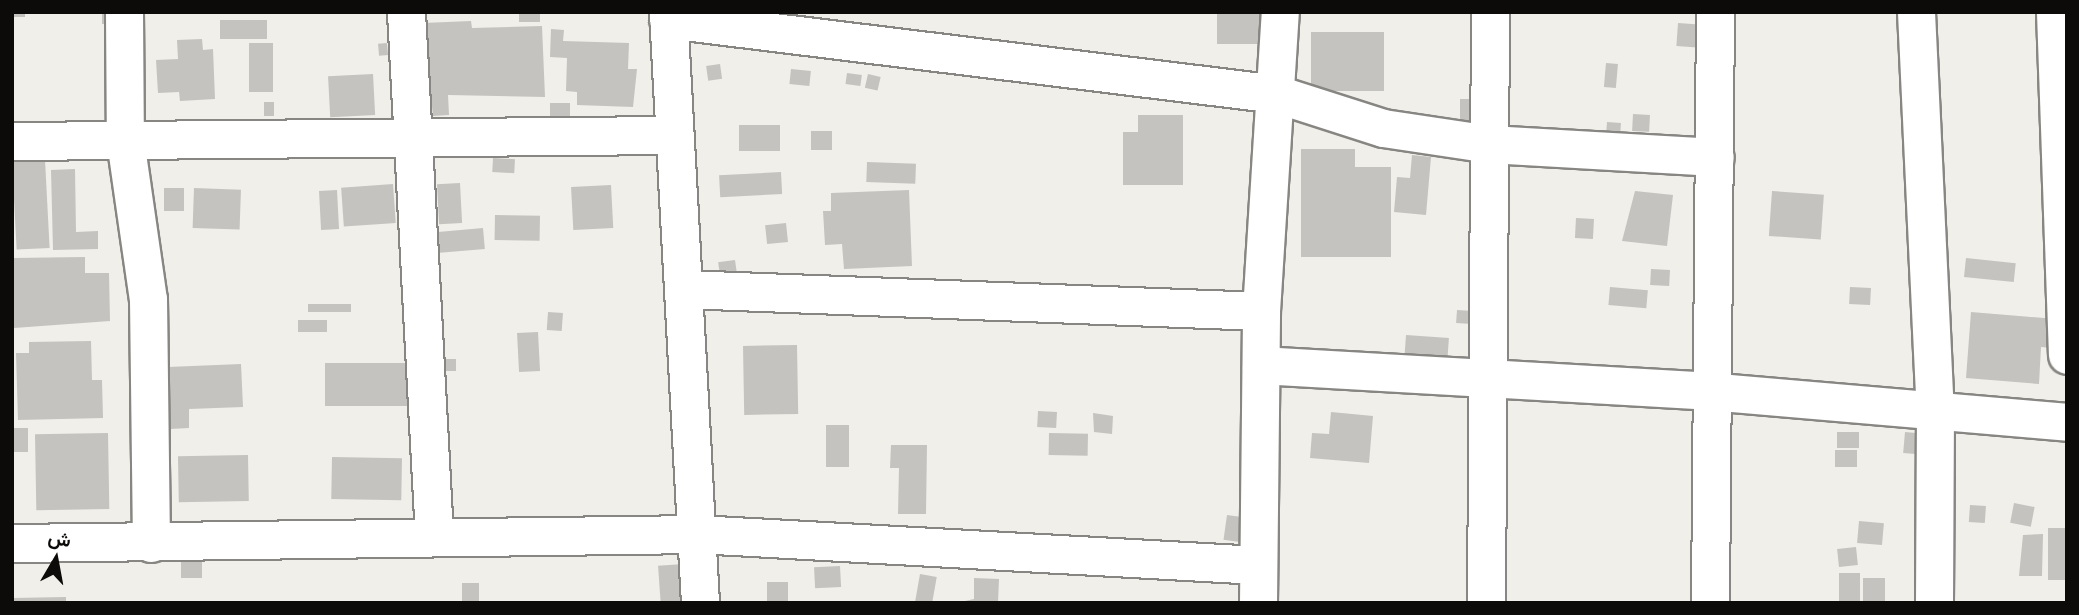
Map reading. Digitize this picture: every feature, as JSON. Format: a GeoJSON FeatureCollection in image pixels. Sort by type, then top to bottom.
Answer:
{"type":"FeatureCollection","features":[{"type":"Feature","properties":{"kind":"street"},"geometry":{"type":"LineString","coordinates":[[124,12],[125,140],[148,299],[151,543]]}},
{"type":"Feature","properties":{"kind":"street"},"geometry":{"type":"LineString","coordinates":[[407,12],[434,536]]}},
{"type":"Feature","properties":{"kind":"street"},"geometry":{"type":"LineString","coordinates":[[1258,603],[1261,311],[1277,94],[1280,12]]}},
{"type":"Feature","properties":{"kind":"street"},"geometry":{"type":"LineString","coordinates":[[1486,603],[1490,12]]}},
{"type":"Feature","properties":{"kind":"street"},"geometry":{"type":"LineString","coordinates":[[1710,603],[1707,391],[1715,157],[1715,12]]}},
{"type":"Feature","properties":{"kind":"street"},"geometry":{"type":"LineString","coordinates":[[1916,12],[1935,411],[1934,603]]}},
{"type":"Feature","properties":{"kind":"street"},"geometry":{"type":"LineString","coordinates":[[2054,12],[2067,355]]}},
{"type":"Feature","properties":{"kind":"street"},"geometry":{"type":"LineString","coordinates":[[700,603],[668,15],[1277,94],[1383,128],[1490,144],[1715,157]]}},
{"type":"Feature","properties":{"kind":"street"},"geometry":{"type":"LineString","coordinates":[[12,141],[674,135]]}},
{"type":"Feature","properties":{"kind":"street"},"geometry":{"type":"LineString","coordinates":[[683,289],[1261,311]]}},
{"type":"Feature","properties":{"kind":"street"},"geometry":{"type":"LineString","coordinates":[[1261,365],[1707,391],[2067,422]]}},
{"type":"Feature","properties":{"kind":"street"},"geometry":{"type":"LineString","coordinates":[[12,543],[697,534],[1258,565]]}},
{"type":"Feature","properties":{"kind":"building"},"geometry":{"type":"Polygon","coordinates":[[[12,12],[25,12],[25,17],[12,17],[12,12]]]}},
{"type":"Feature","properties":{"kind":"building"},"geometry":{"type":"Polygon","coordinates":[[[102,12],[114,12],[114,24],[102,24],[102,12]]]}},
{"type":"Feature","properties":{"kind":"building"},"geometry":{"type":"Polygon","coordinates":[[[519,12],[540,12],[540,22],[519,22],[519,12]]]}},
{"type":"Feature","properties":{"kind":"building"},"geometry":{"type":"Polygon","coordinates":[[[1217,12],[1276,12],[1276,44],[1217,44],[1217,12]]]}},
{"type":"Feature","properties":{"kind":"building"},"geometry":{"type":"Polygon","coordinates":[[[220,20],[267,20],[267,39],[220,39],[220,20]]]}},
{"type":"Feature","properties":{"kind":"building"},"geometry":{"type":"Polygon","coordinates":[[[471,21],[472,28],[542,26],[545,97],[448,95],[449,115],[433,116],[423,23],[471,21]]]}},
{"type":"Feature","properties":{"kind":"building"},"geometry":{"type":"Polygon","coordinates":[[[1678,23],[1706,25],[1704,48],[1676,46],[1678,23]]]}},
{"type":"Feature","properties":{"kind":"building"},"geometry":{"type":"Polygon","coordinates":[[[551,29],[564,30],[563,41],[629,43],[628,69],[637,69],[633,107],[577,105],[577,92],[566,91],[567,58],[550,57],[551,29]]]}},
{"type":"Feature","properties":{"kind":"building"},"geometry":{"type":"Polygon","coordinates":[[[1311,32],[1384,32],[1384,91],[1311,91],[1311,32]]]}},
{"type":"Feature","properties":{"kind":"building"},"geometry":{"type":"Polygon","coordinates":[[[202,39],[203,50],[213,49],[215,99],[180,101],[179,92],[158,93],[156,60],[178,59],[177,40],[202,39]]]}},
{"type":"Feature","properties":{"kind":"building"},"geometry":{"type":"Polygon","coordinates":[[[249,43],[273,43],[273,92],[249,92],[249,43]]]}},
{"type":"Feature","properties":{"kind":"building"},"geometry":{"type":"Polygon","coordinates":[[[387,43],[388,55],[379,56],[378,44],[387,43]]]}},
{"type":"Feature","properties":{"kind":"building"},"geometry":{"type":"Polygon","coordinates":[[[1606,63],[1618,64],[1616,88],[1604,87],[1606,63]]]}},
{"type":"Feature","properties":{"kind":"building"},"geometry":{"type":"Polygon","coordinates":[[[720,64],[722,79],[708,81],[706,66],[720,64]]]}},
{"type":"Feature","properties":{"kind":"building"},"geometry":{"type":"Polygon","coordinates":[[[791,69],[811,71],[809,86],[789,84],[791,69]]]}},
{"type":"Feature","properties":{"kind":"building"},"geometry":{"type":"Polygon","coordinates":[[[847,73],[862,75],[860,86],[845,84],[847,73]]]}},
{"type":"Feature","properties":{"kind":"building"},"geometry":{"type":"Polygon","coordinates":[[[373,74],[375,115],[330,117],[328,76],[373,74]]]}},
{"type":"Feature","properties":{"kind":"building"},"geometry":{"type":"Polygon","coordinates":[[[868,74],[881,77],[878,91],[865,88],[868,74]]]}},
{"type":"Feature","properties":{"kind":"building"},"geometry":{"type":"Polygon","coordinates":[[[1460,99],[1481,99],[1481,121],[1460,121],[1460,99]]]}},
{"type":"Feature","properties":{"kind":"building"},"geometry":{"type":"Polygon","coordinates":[[[264,102],[274,102],[274,116],[264,116],[264,102]]]}},
{"type":"Feature","properties":{"kind":"building"},"geometry":{"type":"Polygon","coordinates":[[[550,103],[570,103],[570,118],[550,118],[550,103]]]}},
{"type":"Feature","properties":{"kind":"building"},"geometry":{"type":"Polygon","coordinates":[[[1633,114],[1650,115],[1649,132],[1632,131],[1633,114]]]}},
{"type":"Feature","properties":{"kind":"building"},"geometry":{"type":"Polygon","coordinates":[[[1138,115],[1183,115],[1183,185],[1123,185],[1123,132],[1138,132],[1138,115]]]}},
{"type":"Feature","properties":{"kind":"building"},"geometry":{"type":"Polygon","coordinates":[[[1607,122],[1621,123],[1620,135],[1606,134],[1607,122]]]}},
{"type":"Feature","properties":{"kind":"building"},"geometry":{"type":"Polygon","coordinates":[[[739,125],[780,125],[780,151],[739,151],[739,125]]]}},
{"type":"Feature","properties":{"kind":"building"},"geometry":{"type":"Polygon","coordinates":[[[811,131],[832,131],[832,150],[811,150],[811,131]]]}},
{"type":"Feature","properties":{"kind":"building"},"geometry":{"type":"Polygon","coordinates":[[[1301,149],[1355,149],[1355,167],[1391,167],[1391,257],[1301,257],[1301,149]]]}},
{"type":"Feature","properties":{"kind":"building"},"geometry":{"type":"Polygon","coordinates":[[[1412,155],[1431,157],[1426,215],[1394,212],[1397,177],[1410,178],[1412,155]]]}},
{"type":"Feature","properties":{"kind":"building"},"geometry":{"type":"Polygon","coordinates":[[[493,158],[515,159],[514,173],[492,172],[493,158]]]}},
{"type":"Feature","properties":{"kind":"building"},"geometry":{"type":"Polygon","coordinates":[[[45,160],[50,248],[17,250],[12,162],[45,160]]]}},
{"type":"Feature","properties":{"kind":"building"},"geometry":{"type":"Polygon","coordinates":[[[867,162],[916,164],[915,184],[866,182],[867,162]]]}},
{"type":"Feature","properties":{"kind":"building"},"geometry":{"type":"Polygon","coordinates":[[[75,169],[76,232],[98,231],[98,249],[53,250],[51,170],[75,169]]]}},
{"type":"Feature","properties":{"kind":"building"},"geometry":{"type":"Polygon","coordinates":[[[781,172],[782,194],[720,197],[719,175],[781,172]]]}},
{"type":"Feature","properties":{"kind":"building"},"geometry":{"type":"Polygon","coordinates":[[[460,183],[462,223],[439,224],[437,184],[460,183]]]}},
{"type":"Feature","properties":{"kind":"building"},"geometry":{"type":"Polygon","coordinates":[[[393,184],[396,223],[344,227],[341,188],[393,184]]]}},
{"type":"Feature","properties":{"kind":"building"},"geometry":{"type":"Polygon","coordinates":[[[611,185],[613,228],[573,230],[571,187],[611,185]]]}},
{"type":"Feature","properties":{"kind":"building"},"geometry":{"type":"Polygon","coordinates":[[[164,188],[184,188],[184,211],[164,211],[164,188]]]}},
{"type":"Feature","properties":{"kind":"building"},"geometry":{"type":"Polygon","coordinates":[[[194,188],[241,190],[240,230],[193,228],[194,188]]]}},
{"type":"Feature","properties":{"kind":"building"},"geometry":{"type":"Polygon","coordinates":[[[337,190],[339,229],[321,230],[319,191],[337,190]]]}},
{"type":"Feature","properties":{"kind":"building"},"geometry":{"type":"Polygon","coordinates":[[[909,190],[912,266],[844,269],[842,244],[825,245],[823,211],[831,211],[831,193],[909,190]]]}},
{"type":"Feature","properties":{"kind":"building"},"geometry":{"type":"Polygon","coordinates":[[[1635,191],[1673,195],[1667,246],[1622,241],[1635,191]]]}},
{"type":"Feature","properties":{"kind":"building"},"geometry":{"type":"Polygon","coordinates":[[[1772,191],[1824,195],[1821,240],[1769,236],[1772,191]]]}},
{"type":"Feature","properties":{"kind":"building"},"geometry":{"type":"Polygon","coordinates":[[[495,215],[540,216],[540,241],[495,240],[495,215]]]}},
{"type":"Feature","properties":{"kind":"building"},"geometry":{"type":"Polygon","coordinates":[[[1576,218],[1594,219],[1593,239],[1575,238],[1576,218]]]}},
{"type":"Feature","properties":{"kind":"building"},"geometry":{"type":"Polygon","coordinates":[[[786,223],[788,242],[767,244],[765,225],[786,223]]]}},
{"type":"Feature","properties":{"kind":"building"},"geometry":{"type":"Polygon","coordinates":[[[483,228],[485,249],[440,253],[438,232],[483,228]]]}},
{"type":"Feature","properties":{"kind":"building"},"geometry":{"type":"Polygon","coordinates":[[[85,257],[85,273],[109,273],[110,321],[14,328],[13,258],[85,257]]]}},
{"type":"Feature","properties":{"kind":"building"},"geometry":{"type":"Polygon","coordinates":[[[1966,258],[2016,263],[2014,282],[1964,277],[1966,258]]]}},
{"type":"Feature","properties":{"kind":"building"},"geometry":{"type":"Polygon","coordinates":[[[735,260],[738,282],[721,284],[718,262],[735,260]]]}},
{"type":"Feature","properties":{"kind":"building"},"geometry":{"type":"Polygon","coordinates":[[[1651,269],[1670,270],[1669,286],[1650,285],[1651,269]]]}},
{"type":"Feature","properties":{"kind":"building"},"geometry":{"type":"Polygon","coordinates":[[[1610,287],[1648,290],[1646,308],[1608,305],[1610,287]]]}},
{"type":"Feature","properties":{"kind":"building"},"geometry":{"type":"Polygon","coordinates":[[[1850,287],[1871,288],[1870,305],[1849,304],[1850,287]]]}},
{"type":"Feature","properties":{"kind":"building"},"geometry":{"type":"Polygon","coordinates":[[[308,304],[351,304],[351,312],[308,312],[308,304]]]}},
{"type":"Feature","properties":{"kind":"building"},"geometry":{"type":"Polygon","coordinates":[[[1457,310],[1473,311],[1472,324],[1456,323],[1457,310]]]}},
{"type":"Feature","properties":{"kind":"building"},"geometry":{"type":"Polygon","coordinates":[[[548,312],[563,313],[562,331],[547,330],[548,312]]]}},
{"type":"Feature","properties":{"kind":"building"},"geometry":{"type":"Polygon","coordinates":[[[1971,312],[2056,319],[2053,348],[2041,347],[2039,384],[1966,378],[1971,312]]]}},
{"type":"Feature","properties":{"kind":"building"},"geometry":{"type":"Polygon","coordinates":[[[298,320],[327,320],[327,332],[298,332],[298,320]]]}},
{"type":"Feature","properties":{"kind":"building"},"geometry":{"type":"Polygon","coordinates":[[[538,332],[540,371],[519,372],[517,333],[538,332]]]}},
{"type":"Feature","properties":{"kind":"building"},"geometry":{"type":"Polygon","coordinates":[[[1406,335],[1449,338],[1448,357],[1405,354],[1406,335]]]}},
{"type":"Feature","properties":{"kind":"building"},"geometry":{"type":"Polygon","coordinates":[[[91,341],[92,380],[102,380],[103,418],[18,420],[16,353],[29,353],[29,342],[91,341]]]}},
{"type":"Feature","properties":{"kind":"building"},"geometry":{"type":"Polygon","coordinates":[[[797,345],[798,414],[744,415],[743,346],[797,345]]]}},
{"type":"Feature","properties":{"kind":"building"},"geometry":{"type":"Polygon","coordinates":[[[445,359],[456,359],[456,371],[445,371],[445,359]]]}},
{"type":"Feature","properties":{"kind":"building"},"geometry":{"type":"Polygon","coordinates":[[[325,363],[411,363],[411,406],[325,406],[325,363]]]}},
{"type":"Feature","properties":{"kind":"building"},"geometry":{"type":"Polygon","coordinates":[[[241,364],[243,407],[189,409],[189,428],[170,429],[168,367],[241,364]]]}},
{"type":"Feature","properties":{"kind":"building"},"geometry":{"type":"Polygon","coordinates":[[[1038,411],[1057,412],[1056,428],[1037,427],[1038,411]]]}},
{"type":"Feature","properties":{"kind":"building"},"geometry":{"type":"Polygon","coordinates":[[[1331,412],[1373,416],[1369,463],[1310,458],[1312,433],[1329,434],[1331,412]]]}},
{"type":"Feature","properties":{"kind":"building"},"geometry":{"type":"Polygon","coordinates":[[[1093,413],[1113,416],[1112,434],[1094,432],[1093,413]]]}},
{"type":"Feature","properties":{"kind":"building"},"geometry":{"type":"Polygon","coordinates":[[[826,425],[849,425],[849,467],[826,467],[826,425]]]}},
{"type":"Feature","properties":{"kind":"building"},"geometry":{"type":"Polygon","coordinates":[[[12,428],[28,428],[28,452],[12,452],[12,428]]]}},
{"type":"Feature","properties":{"kind":"building"},"geometry":{"type":"Polygon","coordinates":[[[1837,432],[1859,432],[1859,448],[1837,448],[1837,432]]]}},
{"type":"Feature","properties":{"kind":"building"},"geometry":{"type":"Polygon","coordinates":[[[1905,432],[1927,434],[1925,455],[1903,453],[1905,432]]]}},
{"type":"Feature","properties":{"kind":"building"},"geometry":{"type":"Polygon","coordinates":[[[108,433],[109,509],[36,510],[35,434],[108,433]]]}},
{"type":"Feature","properties":{"kind":"building"},"geometry":{"type":"Polygon","coordinates":[[[1049,433],[1088,434],[1088,456],[1049,455],[1049,433]]]}},
{"type":"Feature","properties":{"kind":"building"},"geometry":{"type":"Polygon","coordinates":[[[891,445],[927,445],[926,514],[898,514],[899,468],[890,468],[891,445]]]}},
{"type":"Feature","properties":{"kind":"building"},"geometry":{"type":"Polygon","coordinates":[[[1835,450],[1857,450],[1857,467],[1835,467],[1835,450]]]}},
{"type":"Feature","properties":{"kind":"building"},"geometry":{"type":"Polygon","coordinates":[[[248,455],[249,501],[179,502],[178,456],[248,455]]]}},
{"type":"Feature","properties":{"kind":"building"},"geometry":{"type":"Polygon","coordinates":[[[332,457],[402,458],[401,500],[331,499],[332,457]]]}},
{"type":"Feature","properties":{"kind":"building"},"geometry":{"type":"Polygon","coordinates":[[[2014,503],[2035,507],[2031,527],[2010,523],[2014,503]]]}},
{"type":"Feature","properties":{"kind":"building"},"geometry":{"type":"Polygon","coordinates":[[[1970,505],[1986,506],[1985,523],[1969,522],[1970,505]]]}},
{"type":"Feature","properties":{"kind":"building"},"geometry":{"type":"Polygon","coordinates":[[[1227,515],[1249,518],[1245,543],[1224,540],[1227,515]]]}},
{"type":"Feature","properties":{"kind":"building"},"geometry":{"type":"Polygon","coordinates":[[[1859,521],[1884,523],[1882,545],[1857,543],[1859,521]]]}},
{"type":"Feature","properties":{"kind":"building"},"geometry":{"type":"Polygon","coordinates":[[[2048,528],[2065,528],[2065,580],[2048,580],[2048,528]]]}},
{"type":"Feature","properties":{"kind":"building"},"geometry":{"type":"Polygon","coordinates":[[[2043,534],[2042,576],[2019,576],[2023,535],[2043,534]]]}},
{"type":"Feature","properties":{"kind":"building"},"geometry":{"type":"Polygon","coordinates":[[[1856,547],[1858,565],[1839,567],[1837,549],[1856,547]]]}},
{"type":"Feature","properties":{"kind":"building"},"geometry":{"type":"Polygon","coordinates":[[[181,560],[202,560],[202,578],[181,578],[181,560]]]}},
{"type":"Feature","properties":{"kind":"building"},"geometry":{"type":"Polygon","coordinates":[[[684,564],[687,603],[661,603],[658,566],[684,564]]]}},
{"type":"Feature","properties":{"kind":"building"},"geometry":{"type":"Polygon","coordinates":[[[840,566],[841,587],[815,588],[814,567],[840,566]]]}},
{"type":"Feature","properties":{"kind":"building"},"geometry":{"type":"Polygon","coordinates":[[[1839,573],[1860,573],[1860,603],[1839,603],[1839,573]]]}},
{"type":"Feature","properties":{"kind":"building"},"geometry":{"type":"Polygon","coordinates":[[[920,574],[937,577],[932,603],[915,603],[920,574]]]}},
{"type":"Feature","properties":{"kind":"building"},"geometry":{"type":"Polygon","coordinates":[[[974,578],[999,579],[998,603],[956,603],[974,599],[974,578]]]}},
{"type":"Feature","properties":{"kind":"building"},"geometry":{"type":"Polygon","coordinates":[[[1863,578],[1885,578],[1885,603],[1863,603],[1863,578]]]}},
{"type":"Feature","properties":{"kind":"building"},"geometry":{"type":"Polygon","coordinates":[[[767,582],[788,582],[788,603],[767,603],[767,582]]]}},
{"type":"Feature","properties":{"kind":"building"},"geometry":{"type":"Polygon","coordinates":[[[462,583],[479,583],[479,603],[462,603],[462,583]]]}},
{"type":"Feature","properties":{"kind":"building"},"geometry":{"type":"Polygon","coordinates":[[[66,597],[66,603],[12,603],[12,598],[66,597]]]}}]}
